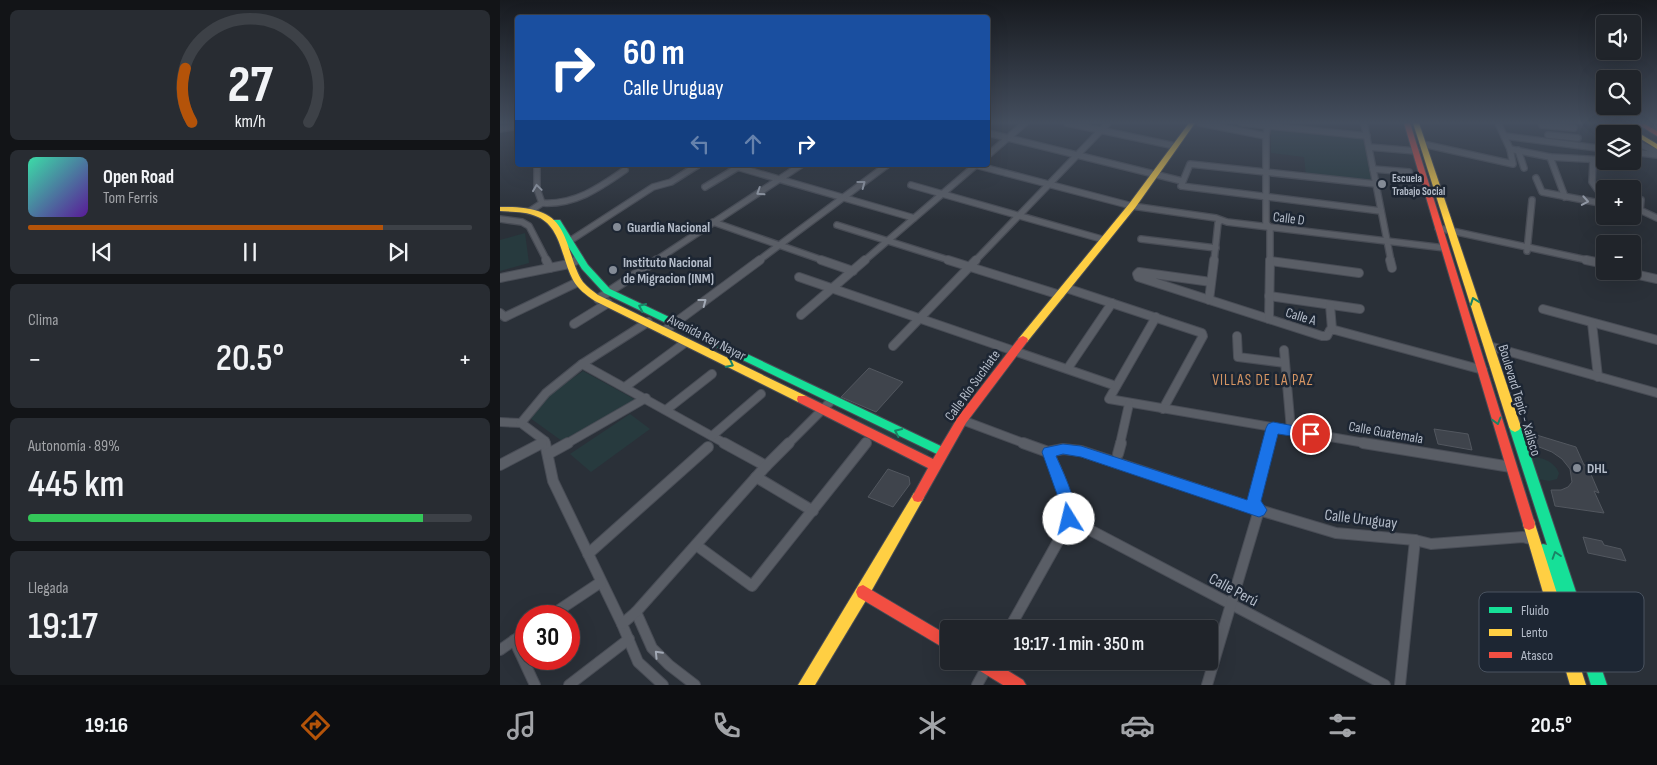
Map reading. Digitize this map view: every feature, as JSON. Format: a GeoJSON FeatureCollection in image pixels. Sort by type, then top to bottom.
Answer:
{"type":"FeatureCollection","features":[{"type":"Feature","properties":{"kind":"main road","name":"Calle Río Suchiate"},"geometry":{"type":"LineString","coordinates":[[806,685],[863,592],[962,420],[1132,206],[1169,155]]}},
{"type":"Feature","properties":{"kind":"main road","name":"Boulevard Tepic - Xalisco"},"geometry":{"type":"LineString","coordinates":[[1422,155],[1439,231],[1550,592]]}},
{"type":"Feature","properties":{"kind":"main road","name":"Boulevard Tepic - Xalisco"},"geometry":{"type":"LineString","coordinates":[[1423,155],[1430,168],[1452,233],[1568,592]]}},
{"type":"Feature","properties":{"kind":"main road","name":"Avenida Rey Nayar"},"geometry":{"type":"LineString","coordinates":[[500,206],[536,207],[546,210],[552,216],[567,243],[580,258],[590,276],[607,291],[942,452]]}},
{"type":"Feature","properties":{"kind":"main road","name":"Avenida Rey Nayar"},"geometry":{"type":"LineString","coordinates":[[567,243],[569,264],[578,282],[586,291],[608,304],[648,322],[935,466]]}},
{"type":"Feature","properties":{"kind":"main road"},"geometry":{"type":"LineString","coordinates":[[1445,248],[1452,255],[1459,276],[1468,282]]}},
{"type":"Feature","properties":{"kind":"main road"},"geometry":{"type":"LineString","coordinates":[[1466,318],[1477,327],[1482,341],[1489,346]]}},
{"type":"Feature","properties":{"kind":"main road"},"geometry":{"type":"LineString","coordinates":[[1483,370],[1489,377],[1500,404],[1510,409]]}},
{"type":"Feature","properties":{"kind":"main road"},"geometry":{"type":"LineString","coordinates":[[848,423],[858,413]]}},
{"type":"Feature","properties":{"kind":"main road"},"geometry":{"type":"LineString","coordinates":[[1502,440],[1510,447],[1516,472],[1532,482]]}},
{"type":"Feature","properties":{"kind":"main road"},"geometry":{"type":"LineString","coordinates":[[1534,540],[1546,554],[1560,592]]}},
{"type":"Feature","properties":{"kind":"main road"},"geometry":{"type":"LineString","coordinates":[[863,592],[940,639]]}},
{"type":"Feature","properties":{"kind":"main road"},"geometry":{"type":"LineString","coordinates":[[996,670],[1018,685]]}},
{"type":"Feature","properties":{"kind":"main road","name":"Boulevard Tepic - Xalisco"},"geometry":{"type":"LineString","coordinates":[[1574,672],[1578,685]]}},
{"type":"Feature","properties":{"kind":"main road","name":"Boulevard Tepic - Xalisco"},"geometry":{"type":"LineString","coordinates":[[1595,672],[1599,685]]}},
{"type":"Feature","properties":{"kind":"street"},"geometry":{"type":"LineString","coordinates":[[893,346],[1077,155],[1182,181]]}},
{"type":"Feature","properties":{"kind":"street"},"geometry":{"type":"LineString","coordinates":[[1266,155],[1266,223],[1270,228],[1269,319]]}},
{"type":"Feature","properties":{"kind":"street"},"geometry":{"type":"LineString","coordinates":[[1371,155],[1392,268]]}},
{"type":"Feature","properties":{"kind":"street"},"geometry":{"type":"LineString","coordinates":[[1460,155],[1513,164],[1511,155]]}},
{"type":"Feature","properties":{"kind":"street"},"geometry":{"type":"LineString","coordinates":[[1520,155],[1524,168]]}},
{"type":"Feature","properties":{"kind":"street"},"geometry":{"type":"LineString","coordinates":[[1541,155],[1593,160],[1590,180],[1596,190]]}},
{"type":"Feature","properties":{"kind":"street"},"geometry":{"type":"LineString","coordinates":[[1550,157],[1565,197]]}},
{"type":"Feature","properties":{"kind":"street"},"geometry":{"type":"LineString","coordinates":[[1376,184],[1190,164],[1181,186],[1381,211]]}},
{"type":"Feature","properties":{"kind":"street"},"geometry":{"type":"LineString","coordinates":[[538,167],[536,179],[538,197],[536,207],[562,204],[575,200],[625,170]]}},
{"type":"Feature","properties":{"kind":"street"},"geometry":{"type":"LineString","coordinates":[[567,243],[653,187],[671,182],[695,167]]}},
{"type":"Feature","properties":{"kind":"street"},"geometry":{"type":"LineString","coordinates":[[705,187],[738,167]]}},
{"type":"Feature","properties":{"kind":"street"},"geometry":{"type":"LineString","coordinates":[[743,167],[914,218]]}},
{"type":"Feature","properties":{"kind":"street"},"geometry":{"type":"LineString","coordinates":[[598,298],[798,167]]}},
{"type":"Feature","properties":{"kind":"street"},"geometry":{"type":"LineString","coordinates":[[664,331],[884,167]]}},
{"type":"Feature","properties":{"kind":"street"},"geometry":{"type":"LineString","coordinates":[[801,314],[973,167]]}},
{"type":"Feature","properties":{"kind":"street","name":"Calle D"},"geometry":{"type":"LineString","coordinates":[[983,167],[1132,206],[1270,228],[1445,248]]}},
{"type":"Feature","properties":{"kind":"street"},"geometry":{"type":"LineString","coordinates":[[1373,168],[1409,172]]}},
{"type":"Feature","properties":{"kind":"street"},"geometry":{"type":"LineString","coordinates":[[1536,178],[1542,192],[1596,202]]}},
{"type":"Feature","properties":{"kind":"street"},"geometry":{"type":"LineString","coordinates":[[911,184],[1105,240]]}},
{"type":"Feature","properties":{"kind":"street"},"geometry":{"type":"LineString","coordinates":[[1528,250],[1532,200]]}},
{"type":"Feature","properties":{"kind":"street"},"geometry":{"type":"LineString","coordinates":[[1641,210],[1657,218]]}},
{"type":"Feature","properties":{"kind":"street"},"geometry":{"type":"LineString","coordinates":[[500,218],[522,222],[529,226],[550,268]]}},
{"type":"Feature","properties":{"kind":"street"},"geometry":{"type":"LineString","coordinates":[[1209,300],[1218,223],[1220,221]]}},
{"type":"Feature","properties":{"kind":"street"},"geometry":{"type":"LineString","coordinates":[[713,222],[853,271]]}},
{"type":"Feature","properties":{"kind":"street"},"geometry":{"type":"LineString","coordinates":[[837,225],[970,267],[1112,303],[1202,334],[1164,409]]}},
{"type":"Feature","properties":{"kind":"street"},"geometry":{"type":"LineString","coordinates":[[1439,231],[1596,264]]}},
{"type":"Feature","properties":{"kind":"street"},"geometry":{"type":"LineString","coordinates":[[1141,239],[1216,248]]}},
{"type":"Feature","properties":{"kind":"street"},"geometry":{"type":"LineString","coordinates":[[500,278],[569,264],[580,258]]}},
{"type":"Feature","properties":{"kind":"street"},"geometry":{"type":"LineString","coordinates":[[1270,261],[1359,273]]}},
{"type":"Feature","properties":{"kind":"street","name":"Calle A"},"geometry":{"type":"LineString","coordinates":[[1211,282],[1140,272],[1137,274],[1138,277],[1322,336],[1329,335],[1332,329],[1483,370]]}},
{"type":"Feature","properties":{"kind":"street"},"geometry":{"type":"LineString","coordinates":[[1641,273],[1657,277]]}},
{"type":"Feature","properties":{"kind":"street"},"geometry":{"type":"LineString","coordinates":[[1641,274],[1657,277]]}},
{"type":"Feature","properties":{"kind":"street"},"geometry":{"type":"LineString","coordinates":[[799,277],[1016,350],[1116,386],[1156,317]]}},
{"type":"Feature","properties":{"kind":"street"},"geometry":{"type":"LineString","coordinates":[[500,313],[505,316],[578,282]]}},
{"type":"Feature","properties":{"kind":"street"},"geometry":{"type":"LineString","coordinates":[[1269,296],[1360,309]]}},
{"type":"Feature","properties":{"kind":"street"},"geometry":{"type":"LineString","coordinates":[[1068,368],[1112,303]]}},
{"type":"Feature","properties":{"kind":"street"},"geometry":{"type":"LineString","coordinates":[[574,324],[608,304]]}},
{"type":"Feature","properties":{"kind":"street"},"geometry":{"type":"LineString","coordinates":[[1330,304],[1332,329]]}},
{"type":"Feature","properties":{"kind":"street"},"geometry":{"type":"LineString","coordinates":[[1543,309],[1657,340]]}},
{"type":"Feature","properties":{"kind":"street"},"geometry":{"type":"LineString","coordinates":[[521,423],[546,393],[582,364],[648,322]]}},
{"type":"Feature","properties":{"kind":"street"},"geometry":{"type":"LineString","coordinates":[[1592,323],[1598,377]]}},
{"type":"Feature","properties":{"kind":"street"},"geometry":{"type":"LineString","coordinates":[[1237,336],[1238,357],[1285,363]]}},
{"type":"Feature","properties":{"kind":"street"},"geometry":{"type":"LineString","coordinates":[[625,387],[686,342]]}},
{"type":"Feature","properties":{"kind":"street"},"geometry":{"type":"LineString","coordinates":[[1489,346],[1657,393]]}},
{"type":"Feature","properties":{"kind":"street"},"geometry":{"type":"LineString","coordinates":[[1284,350],[1291,430]]}},
{"type":"Feature","properties":{"kind":"street"},"geometry":{"type":"LineString","coordinates":[[582,364],[766,466]]}},
{"type":"Feature","properties":{"kind":"street"},"geometry":{"type":"LineString","coordinates":[[666,410],[712,374]]}},
{"type":"Feature","properties":{"kind":"street","name":"Calle Guatemala"},"geometry":{"type":"LineString","coordinates":[[1116,386],[1109,399],[1129,404],[1510,467]]}},
{"type":"Feature","properties":{"kind":"street"},"geometry":{"type":"LineString","coordinates":[[712,436],[761,394]]}},
{"type":"Feature","properties":{"kind":"street"},"geometry":{"type":"LineString","coordinates":[[548,454],[646,398]]}},
{"type":"Feature","properties":{"kind":"street"},"geometry":{"type":"LineString","coordinates":[[622,624],[636,612],[766,466],[832,400]]}},
{"type":"Feature","properties":{"kind":"street"},"geometry":{"type":"LineString","coordinates":[[1118,454],[1129,404]]}},
{"type":"Feature","properties":{"kind":"street","name":"Calle Uruguay"},"geometry":{"type":"LineString","coordinates":[[962,420],[1048,452],[1063,449],[1081,452],[1336,533],[1444,544],[1523,537],[1534,540]]}},
{"type":"Feature","properties":{"kind":"street"},"geometry":{"type":"LineString","coordinates":[[500,422],[521,423],[545,441],[553,482],[622,624],[638,662],[663,685]]}},
{"type":"Feature","properties":{"kind":"street"},"geometry":{"type":"LineString","coordinates":[[1207,685],[1259,510],[1253,502],[1273,428]]}},
{"type":"Feature","properties":{"kind":"street"},"geometry":{"type":"LineString","coordinates":[[500,465],[545,441]]}},
{"type":"Feature","properties":{"kind":"street"},"geometry":{"type":"LineString","coordinates":[[696,545],[752,586],[866,442]]}},
{"type":"Feature","properties":{"kind":"street"},"geometry":{"type":"LineString","coordinates":[[588,554],[708,447]]}},
{"type":"Feature","properties":{"kind":"street"},"geometry":{"type":"LineString","coordinates":[[1014,620],[1069,519],[1065,497],[1048,452]]}},
{"type":"Feature","properties":{"kind":"street"},"geometry":{"type":"LineString","coordinates":[[756,477],[813,511]]}},
{"type":"Feature","properties":{"kind":"street","name":"Calle Perú"},"geometry":{"type":"LineString","coordinates":[[1069,519],[1231,606],[1385,685]]}},
{"type":"Feature","properties":{"kind":"street"},"geometry":{"type":"LineString","coordinates":[[1400,685],[1414,540]]}},
{"type":"Feature","properties":{"kind":"street"},"geometry":{"type":"LineString","coordinates":[[566,605],[601,582]]}},
{"type":"Feature","properties":{"kind":"street"},"geometry":{"type":"LineString","coordinates":[[636,612],[652,648],[669,665],[695,685]]}},
{"type":"Feature","properties":{"kind":"street"},"geometry":{"type":"LineString","coordinates":[[501,646],[514,640],[535,685]]}},
{"type":"Feature","properties":{"kind":"street"},"geometry":{"type":"LineString","coordinates":[[569,685],[629,640]]}},
{"type":"Feature","properties":{"kind":"street"},"geometry":{"type":"LineString","coordinates":[[977,685],[982,670]]}},
{"type":"Feature","properties":{"kind":"green space"},"geometry":{"type":"Polygon","coordinates":[[[1287,155],[1366,155],[1372,182],[1306,175],[1304,157],[1287,155]]]}},
{"type":"Feature","properties":{"kind":"green space"},"geometry":{"type":"Polygon","coordinates":[[[525,233],[529,263],[500,271],[500,240],[525,233]]]}},
{"type":"Feature","properties":{"kind":"green space"},"geometry":{"type":"Polygon","coordinates":[[[583,371],[636,400],[562,441],[530,418],[549,395],[583,371]]]}},
{"type":"Feature","properties":{"kind":"green space"},"geometry":{"type":"Polygon","coordinates":[[[630,414],[650,429],[591,472],[570,454],[630,414]]]}},
{"type":"Feature","properties":{"kind":"green space"},"geometry":{"type":"Polygon","coordinates":[[[859,417],[928,451],[929,454],[925,455],[855,420],[859,417]]]}},
{"type":"Feature","properties":{"kind":"green space"},"geometry":{"type":"Polygon","coordinates":[[[1530,456],[1543,459],[1554,465],[1559,473],[1557,479],[1549,481],[1538,479],[1530,456]]]}},
{"type":"Feature","properties":{"kind":"building"},"geometry":{"type":"Polygon","coordinates":[[[869,368],[903,382],[876,412],[841,397],[869,368]]]}},
{"type":"Feature","properties":{"kind":"building"},"geometry":{"type":"Polygon","coordinates":[[[1434,429],[1468,434],[1472,450],[1438,444],[1434,429]]]}},
{"type":"Feature","properties":{"kind":"building"},"geometry":{"type":"Polygon","coordinates":[[[1530,433],[1576,447],[1584,465],[1587,465],[1599,493],[1594,491],[1604,513],[1555,506],[1551,490],[1561,490],[1568,487],[1572,482],[1570,469],[1562,459],[1552,452],[1534,445],[1530,433]]]}},
{"type":"Feature","properties":{"kind":"building"},"geometry":{"type":"Polygon","coordinates":[[[888,469],[909,477],[910,484],[893,507],[868,497],[888,469]]]}},
{"type":"Feature","properties":{"kind":"building"},"geometry":{"type":"Polygon","coordinates":[[[1583,537],[1602,541],[1604,545],[1621,549],[1626,561],[1588,553],[1583,537]]]}},
{"type":"Feature","properties":{"kind":"traffic: fast"},"geometry":{"type":"LineString","coordinates":[[557,222],[585,267],[607,291],[943,452]]}},
{"type":"Feature","properties":{"kind":"traffic: fast"},"geometry":{"type":"LineString","coordinates":[[1515,427],[1569,592]]}},
{"type":"Feature","properties":{"kind":"traffic: fast"},"geometry":{"type":"LineString","coordinates":[[1543,550],[1560,592]]}},
{"type":"Feature","properties":{"kind":"traffic: fast"},"geometry":{"type":"LineString","coordinates":[[1595,672],[1599,685]]}},
{"type":"Feature","properties":{"kind":"traffic: slow"},"geometry":{"type":"LineString","coordinates":[[1023,340],[1132,206],[1169,155]]}},
{"type":"Feature","properties":{"kind":"traffic: slow"},"geometry":{"type":"LineString","coordinates":[[1426,155],[1515,427]]}},
{"type":"Feature","properties":{"kind":"traffic: slow"},"geometry":{"type":"LineString","coordinates":[[500,209],[523,210],[540,214],[551,222],[560,237],[578,281],[598,299],[802,399]]}},
{"type":"Feature","properties":{"kind":"traffic: slow"},"geometry":{"type":"LineString","coordinates":[[806,685],[918,497]]}},
{"type":"Feature","properties":{"kind":"traffic: slow"},"geometry":{"type":"LineString","coordinates":[[1529,524],[1550,592]]}},
{"type":"Feature","properties":{"kind":"traffic: slow"},"geometry":{"type":"LineString","coordinates":[[1574,672],[1578,685]]}},
{"type":"Feature","properties":{"kind":"traffic: jam"},"geometry":{"type":"LineString","coordinates":[[1417,155],[1529,524]]}},
{"type":"Feature","properties":{"kind":"traffic: jam"},"geometry":{"type":"LineString","coordinates":[[918,497],[962,420],[1023,340]]}},
{"type":"Feature","properties":{"kind":"traffic: jam"},"geometry":{"type":"LineString","coordinates":[[802,399],[935,466]]}},
{"type":"Feature","properties":{"kind":"traffic: jam"},"geometry":{"type":"LineString","coordinates":[[863,592],[940,639]]}},
{"type":"Feature","properties":{"kind":"traffic: jam"},"geometry":{"type":"LineString","coordinates":[[992,670],[1018,685]]}},
{"type":"Feature","properties":{"kind":"place","name":"Escuela Trabajo Social"},"geometry":{"type":"Point","coordinates":[1382,184]}},
{"type":"Feature","properties":{"kind":"place","name":"Guardia Nacional"},"geometry":{"type":"Point","coordinates":[617,227]}},
{"type":"Feature","properties":{"kind":"place","name":"Instituto Nacional de Migracion (INM)"},"geometry":{"type":"Point","coordinates":[613,270]}},
{"type":"Feature","properties":{"kind":"place","name":"DHL"},"geometry":{"type":"Point","coordinates":[1577,468]}},
{"type":"Feature","properties":{"kind":"district","name":"VILLAS DE LA PAZ"},"geometry":{"type":"Point","coordinates":[1263,380]}},
{"type":"Feature","properties":{"kind":"route"},"geometry":{"type":"LineString","coordinates":[[1069,519],[1065,497],[1048,452],[1063,449],[1081,452],[1259,510],[1253,502],[1273,428],[1311,434]]}}]}
